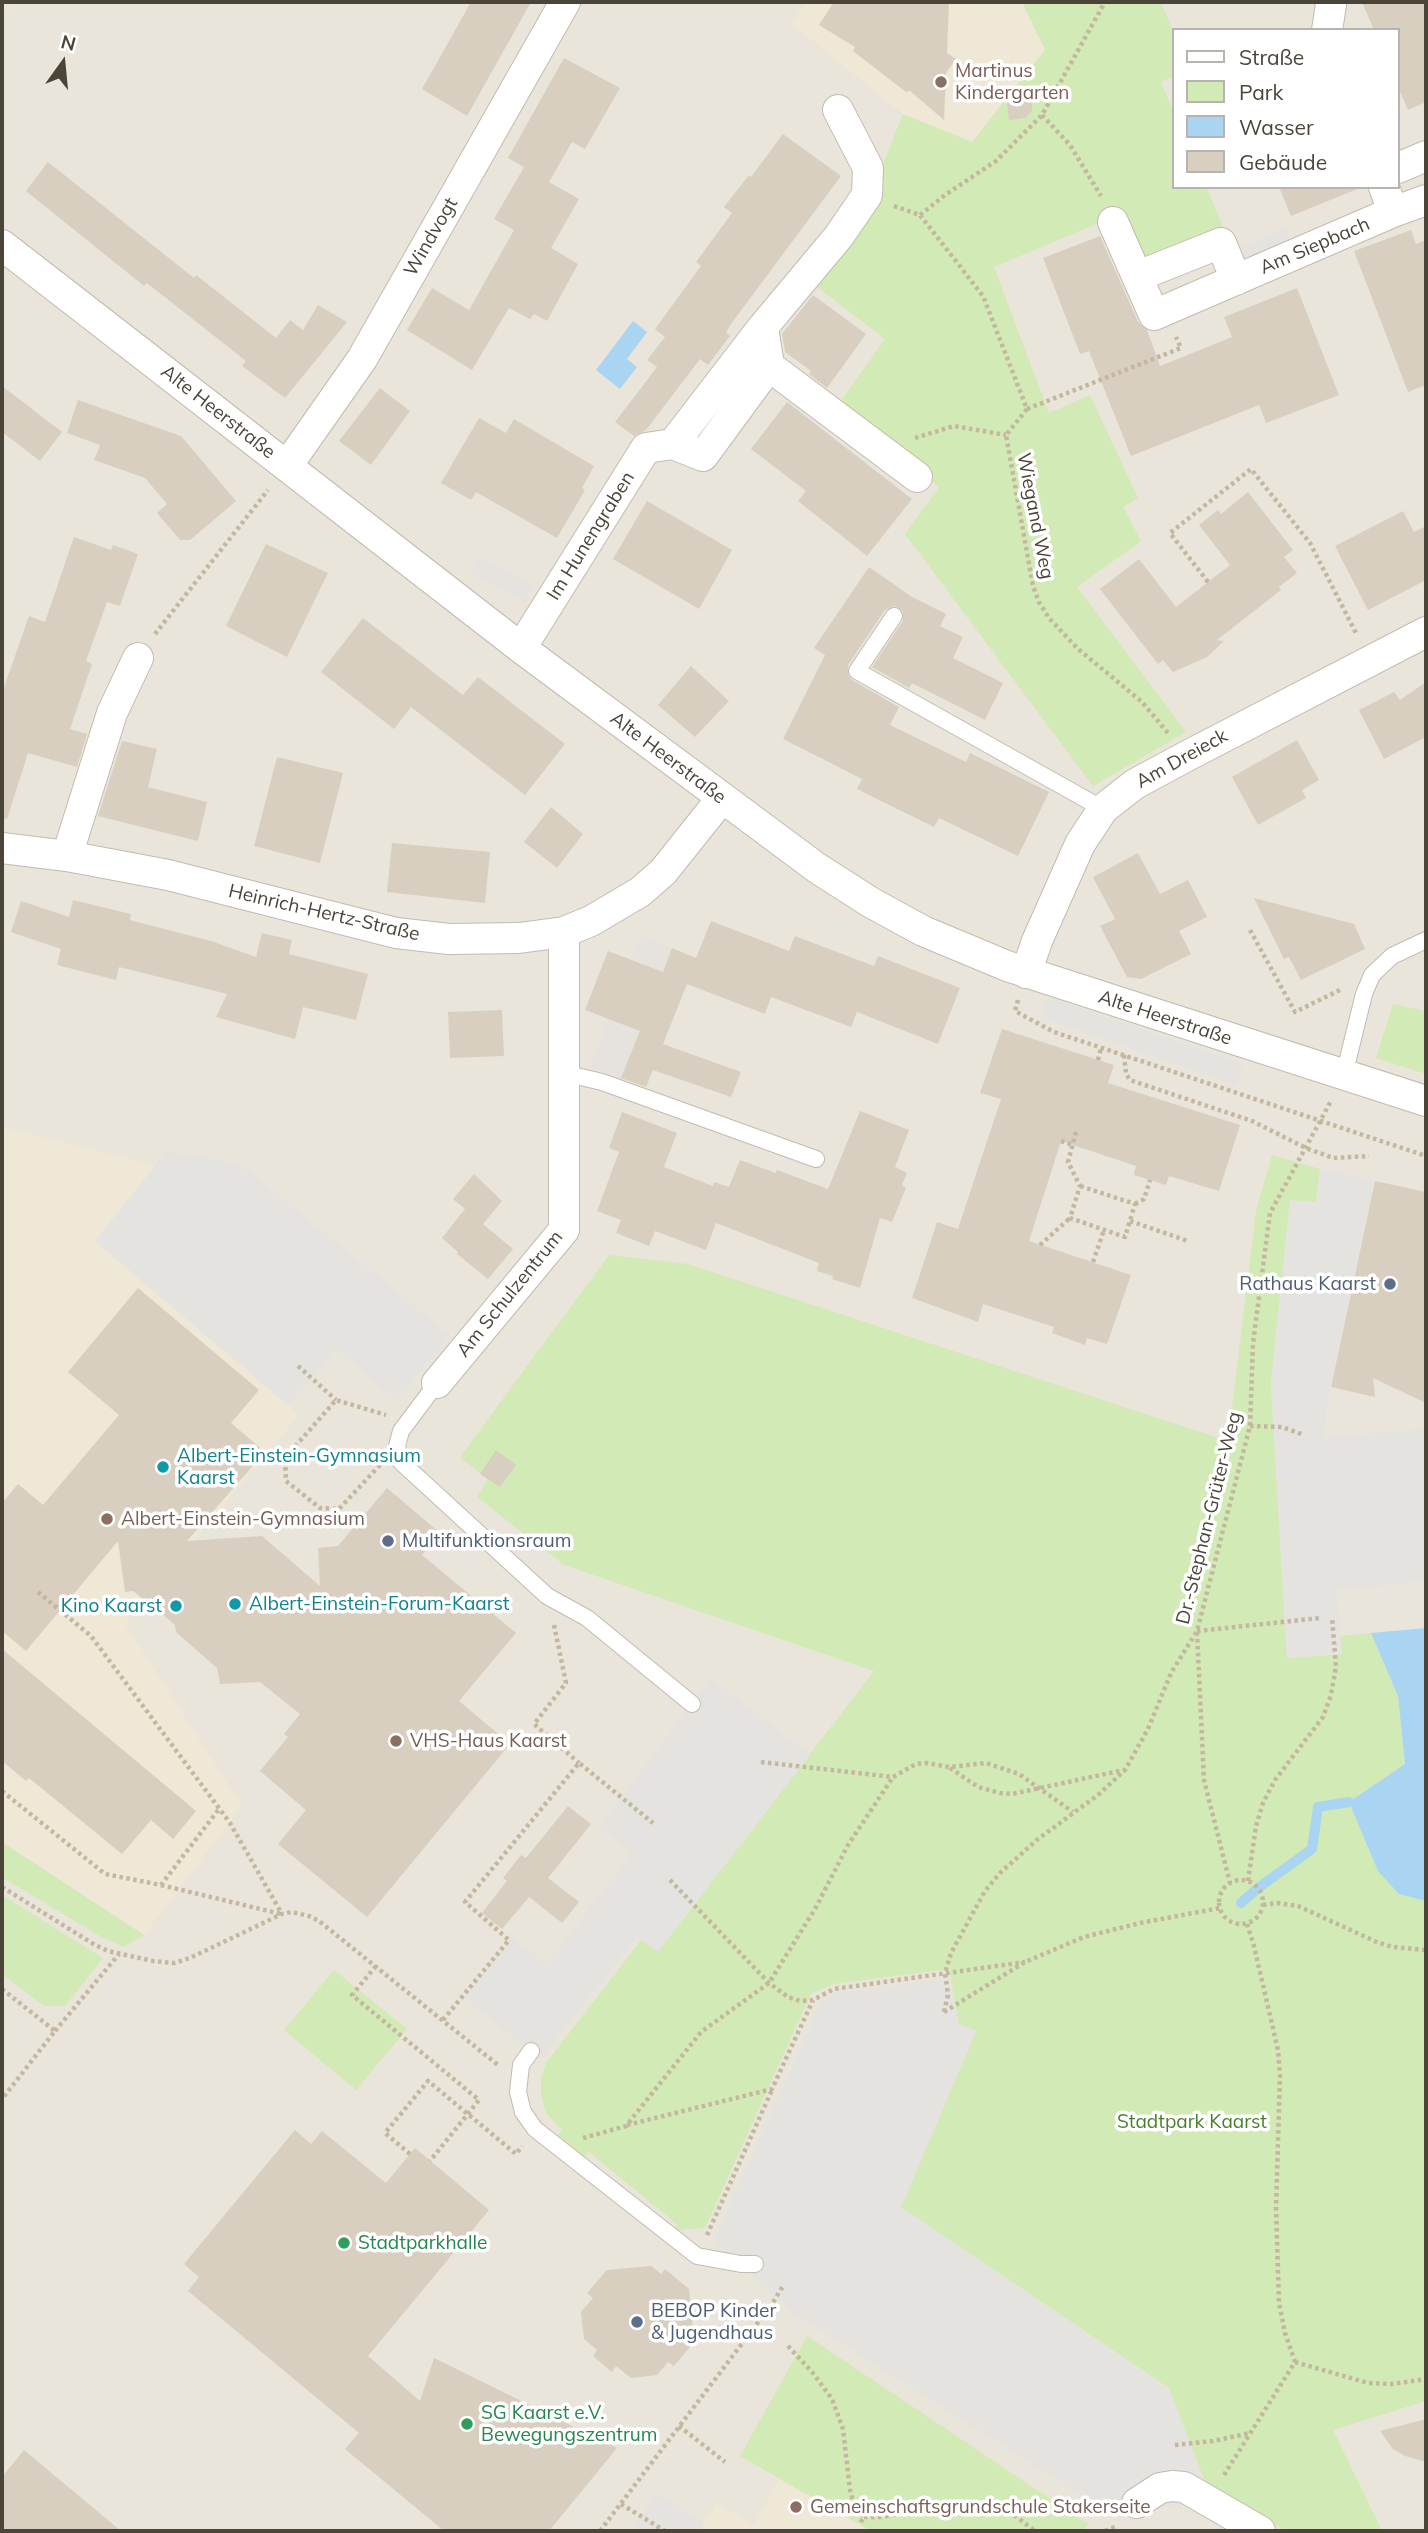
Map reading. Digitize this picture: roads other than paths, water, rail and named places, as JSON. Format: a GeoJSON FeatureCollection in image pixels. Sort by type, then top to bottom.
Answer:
{"type":"FeatureCollection","features":[{"type":"Feature","properties":{"kind":"street","name":"Windvogt"},"geometry":{"type":"LineString","coordinates":[[288,466],[362,359],[565,2]]}},
{"type":"Feature","properties":{"kind":"street"},"geometry":{"type":"LineString","coordinates":[[1327,28],[1330,2]]}},
{"type":"Feature","properties":{"kind":"street"},"geometry":{"type":"LineString","coordinates":[[769,366],[703,456],[673,444],[763,327],[839,236],[867,195],[868,167],[838,110]]}},
{"type":"Feature","properties":{"kind":"street"},"geometry":{"type":"LineString","coordinates":[[1400,167],[1426,156]]}},
{"type":"Feature","properties":{"kind":"street","name":"Am Siepbach"},"geometry":{"type":"LineString","coordinates":[[1236,280],[1221,243],[1138,276],[1154,315],[1236,280],[1389,200],[1426,200]]}},
{"type":"Feature","properties":{"kind":"street"},"geometry":{"type":"LineString","coordinates":[[1113,222],[1138,276]]}},
{"type":"Feature","properties":{"kind":"street","name":"Alte Heerstraße"},"geometry":{"type":"LineString","coordinates":[[2,244],[521,648],[817,868],[870,902],[923,931],[1026,973],[1426,1101]]}},
{"type":"Feature","properties":{"kind":"street"},"geometry":{"type":"LineString","coordinates":[[763,327],[769,366],[917,477]]}},
{"type":"Feature","properties":{"kind":"street","name":"Im Hunengraben"},"geometry":{"type":"LineString","coordinates":[[521,648],[646,448],[673,444]]}},
{"type":"Feature","properties":{"kind":"street","name":"Am Dreieck"},"geometry":{"type":"LineString","coordinates":[[1026,973],[1037,941],[1080,844],[1103,809],[1135,784],[1186,756],[1426,632]]}},
{"type":"Feature","properties":{"kind":"street"},"geometry":{"type":"LineString","coordinates":[[67,856],[112,713],[138,658]]}},
{"type":"Feature","properties":{"kind":"street","name":"Heinrich-Hertz-Straße"},"geometry":{"type":"LineString","coordinates":[[2,848],[67,856],[168,875],[396,933],[476,940],[520,939],[564,932],[640,892],[663,872],[722,798]]}},
{"type":"Feature","properties":{"kind":"street","name":"Am Schulzentrum"},"geometry":{"type":"LineString","coordinates":[[437,1383],[564,1230],[564,932]]}},
{"type":"Feature","properties":{"kind":"street"},"geometry":{"type":"LineString","coordinates":[[1137,2503],[1160,2488],[1184,2487],[1260,2531]]}},
{"type":"Feature","properties":{"kind":"lane"},"geometry":{"type":"LineString","coordinates":[[894,616],[858,671],[1103,809]]}},
{"type":"Feature","properties":{"kind":"lane"},"geometry":{"type":"LineString","coordinates":[[1344,1075],[1364,994],[1372,975],[1392,956],[1426,940]]}},
{"type":"Feature","properties":{"kind":"lane"},"geometry":{"type":"LineString","coordinates":[[564,1073],[602,1082],[816,1159]]}},
{"type":"Feature","properties":{"kind":"lane"},"geometry":{"type":"LineString","coordinates":[[437,1383],[401,1431],[397,1446],[401,1462],[547,1596],[587,1618],[692,1704]]}},
{"type":"Feature","properties":{"kind":"lane"},"geometry":{"type":"LineString","coordinates":[[531,2051],[521,2065],[517,2081],[519,2102],[535,2129],[697,2256],[755,2264]]}},
{"type":"Feature","properties":{"kind":"water"},"geometry":{"type":"Polygon","coordinates":[[[633,321],[647,332],[627,359],[637,367],[620,389],[596,370],[633,321]]]}},
{"type":"Feature","properties":{"kind":"water"},"geometry":{"type":"Polygon","coordinates":[[[1426,1628],[1426,1901],[1399,1894],[1378,1871],[1349,1802],[1405,1764],[1398,1696],[1371,1633],[1426,1628]]]}},
{"type":"Feature","properties":{"kind":"waterway"},"geometry":{"type":"LineString","coordinates":[[1241,1903],[1312,1849],[1318,1807],[1349,1802]]}},
{"type":"Feature","properties":{"kind":"place","name":"Martinus Kindergarten"},"geometry":{"type":"Point","coordinates":[941,82]}},
{"type":"Feature","properties":{"kind":"place","name":"Rathaus Kaarst"},"geometry":{"type":"Point","coordinates":[1390,1284]}},
{"type":"Feature","properties":{"kind":"place","name":"Albert-Einstein-Gymnasium Kaarst"},"geometry":{"type":"Point","coordinates":[163,1467]}},
{"type":"Feature","properties":{"kind":"place","name":"Albert-Einstein-Gymnasium"},"geometry":{"type":"Point","coordinates":[107,1519]}},
{"type":"Feature","properties":{"kind":"place","name":"Multifunktionsraum"},"geometry":{"type":"Point","coordinates":[388,1541]}},
{"type":"Feature","properties":{"kind":"place","name":"Albert-Einstein-Forum-Kaarst"},"geometry":{"type":"Point","coordinates":[235,1604]}},
{"type":"Feature","properties":{"kind":"place","name":"Kino Kaarst"},"geometry":{"type":"Point","coordinates":[176,1606]}},
{"type":"Feature","properties":{"kind":"place","name":"VHS-Haus Kaarst"},"geometry":{"type":"Point","coordinates":[396,1741]}},
{"type":"Feature","properties":{"kind":"place","name":"Stadtparkhalle"},"geometry":{"type":"Point","coordinates":[344,2243]}},
{"type":"Feature","properties":{"kind":"place","name":"BEBOP Kinder & Jugendhaus"},"geometry":{"type":"Point","coordinates":[637,2322]}},
{"type":"Feature","properties":{"kind":"place","name":"SG Kaarst e.V. Bewegungszentrum"},"geometry":{"type":"Point","coordinates":[467,2424]}},
{"type":"Feature","properties":{"kind":"place","name":"Gemeinschaftsgrundschule Stakerseite"},"geometry":{"type":"Point","coordinates":[796,2507]}},
{"type":"Feature","properties":{"kind":"park label","name":"Stadtpark Kaarst"},"geometry":{"type":"Point","coordinates":[1192,2122]}}]}
